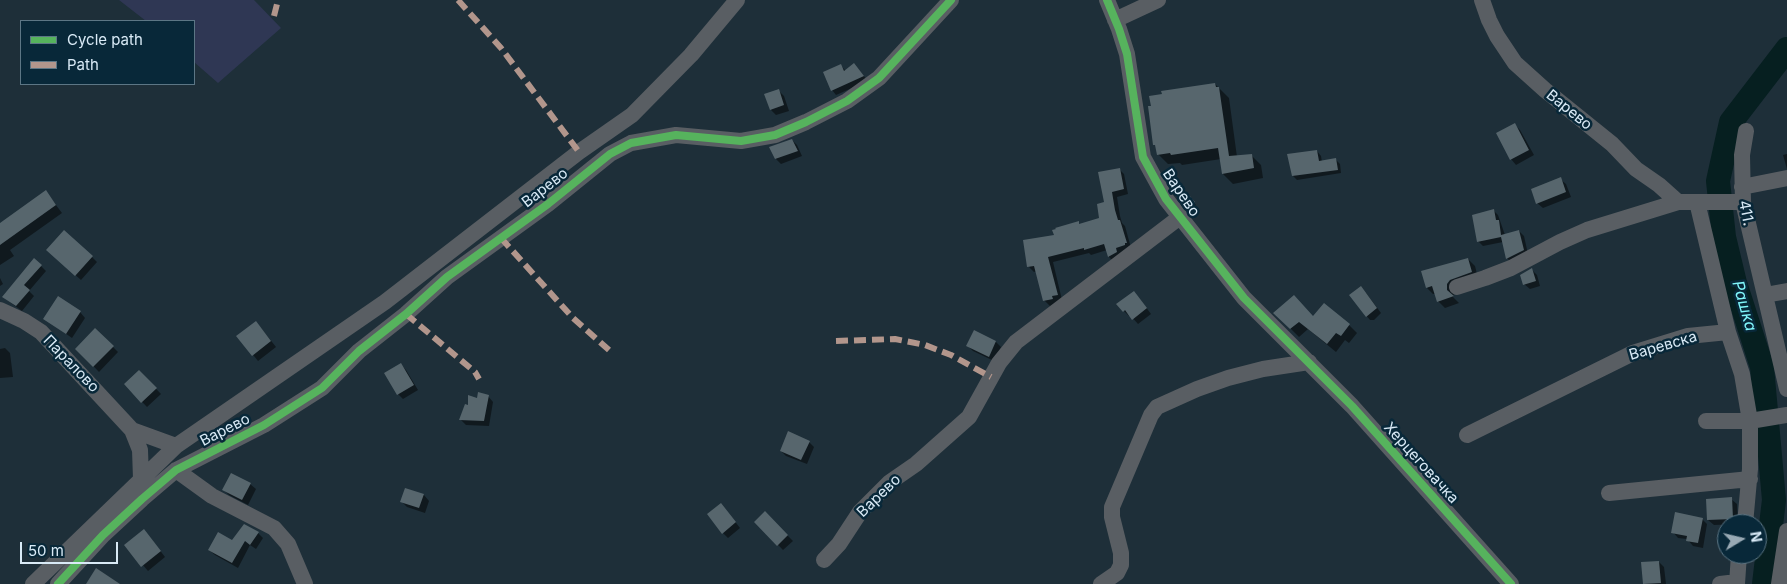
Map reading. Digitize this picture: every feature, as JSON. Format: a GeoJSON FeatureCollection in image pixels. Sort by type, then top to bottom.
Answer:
{"type":"FeatureCollection","features":[{"type":"Feature","properties":{"kind":"street"},"geometry":{"type":"LineString","coordinates":[[33,584],[176,446],[385,302],[579,152],[632,115],[691,54],[737,0]]}},
{"type":"Feature","properties":{"kind":"street","name":"Варево"},"geometry":{"type":"LineString","coordinates":[[58,584],[103,535],[176,470],[264,425],[322,388],[359,351],[446,278],[548,204],[610,154],[631,143],[676,135],[741,141],[775,135],[806,122],[847,101],[879,78],[951,0]]}},
{"type":"Feature","properties":{"kind":"street","name":"Варево"},"geometry":{"type":"LineString","coordinates":[[1107,0],[1127,54],[1143,158],[1166,199],[1244,298],[1309,362]]}},
{"type":"Feature","properties":{"kind":"street"},"geometry":{"type":"LineString","coordinates":[[1115,20],[1158,0]]}},
{"type":"Feature","properties":{"kind":"street","name":"Варево"},"geometry":{"type":"LineString","coordinates":[[1482,0],[1493,28],[1515,63],[1612,144],[1636,169],[1659,185],[1678,202]]}},
{"type":"Feature","properties":{"kind":"street","name":"411."},"geometry":{"type":"LineString","coordinates":[[1746,131],[1739,197],[1787,389]]}},
{"type":"Feature","properties":{"kind":"street"},"geometry":{"type":"LineString","coordinates":[[601,136],[610,154]]}},
{"type":"Feature","properties":{"kind":"street"},"geometry":{"type":"LineString","coordinates":[[1457,287],[1511,268],[1581,232],[1678,202],[1702,202],[1739,197],[1787,178]]}},
{"type":"Feature","properties":{"kind":"street"},"geometry":{"type":"LineString","coordinates":[[1702,202],[1728,332],[1742,374],[1754,420],[1746,514]]}},
{"type":"Feature","properties":{"kind":"street","name":"Варево"},"geometry":{"type":"LineString","coordinates":[[824,560],[839,544],[860,512],[884,488],[916,464],[969,417],[999,363],[1016,342],[1180,217]]}},
{"type":"Feature","properties":{"kind":"street"},"geometry":{"type":"LineString","coordinates":[[1765,295],[1787,291]]}},
{"type":"Feature","properties":{"kind":"street","name":"Паралово"},"geometry":{"type":"LineString","coordinates":[[0,310],[24,321],[41,332],[132,430],[140,450],[141,479]]}},
{"type":"Feature","properties":{"kind":"street","name":"Варевска"},"geometry":{"type":"LineString","coordinates":[[1467,435],[1633,353],[1688,336],[1728,332]]}},
{"type":"Feature","properties":{"kind":"street"},"geometry":{"type":"LineString","coordinates":[[1101,584],[1117,573],[1121,564],[1121,553],[1112,517],[1112,507],[1151,415],[1157,407],[1197,389],[1228,378],[1262,369],[1309,362]]}},
{"type":"Feature","properties":{"kind":"street","name":"Херцеговачка"},"geometry":{"type":"LineString","coordinates":[[1309,362],[1352,406],[1511,584]]}},
{"type":"Feature","properties":{"kind":"street"},"geometry":{"type":"LineString","coordinates":[[1706,421],[1754,420],[1785,416]]}},
{"type":"Feature","properties":{"kind":"street","name":"Паралово"},"geometry":{"type":"LineString","coordinates":[[132,430],[176,446]]}},
{"type":"Feature","properties":{"kind":"street"},"geometry":{"type":"LineString","coordinates":[[176,470],[212,496],[274,528],[288,544],[305,584]]}},
{"type":"Feature","properties":{"kind":"street"},"geometry":{"type":"LineString","coordinates":[[1609,493],[1750,479]]}},
{"type":"Feature","properties":{"kind":"street"},"geometry":{"type":"LineString","coordinates":[[1782,581],[1787,532]]}},
{"type":"Feature","properties":{"kind":"street"},"geometry":{"type":"LineString","coordinates":[[1720,584],[1737,583],[1738,564]]}},
{"type":"Feature","properties":{"kind":"shaded area"},"geometry":{"type":"Polygon","coordinates":[[[119,0],[254,0],[281,28],[218,83],[195,63],[195,20],[145,20],[119,0]]]}},
{"type":"Feature","properties":{"kind":"building"},"geometry":{"type":"Polygon","coordinates":[[[854,63],[864,76],[831,91],[823,72],[841,64],[844,71],[854,63]]]}},
{"type":"Feature","properties":{"kind":"building"},"geometry":{"type":"Polygon","coordinates":[[[1215,83],[1216,87],[1219,87],[1229,156],[1252,154],[1254,168],[1222,174],[1218,148],[1171,155],[1170,153],[1157,155],[1155,145],[1153,145],[1148,106],[1151,106],[1149,96],[1162,94],[1161,91],[1215,83]]]}},
{"type":"Feature","properties":{"kind":"building"},"geometry":{"type":"Polygon","coordinates":[[[779,89],[784,105],[770,110],[764,94],[779,89]]]}},
{"type":"Feature","properties":{"kind":"building"},"geometry":{"type":"Polygon","coordinates":[[[1515,123],[1529,150],[1510,160],[1496,133],[1515,123]]]}},
{"type":"Feature","properties":{"kind":"building"},"geometry":{"type":"Polygon","coordinates":[[[792,139],[798,151],[775,159],[769,147],[792,139]]]}},
{"type":"Feature","properties":{"kind":"building"},"geometry":{"type":"Polygon","coordinates":[[[1317,150],[1319,161],[1336,158],[1338,170],[1292,176],[1287,154],[1317,150]]]}},
{"type":"Feature","properties":{"kind":"building"},"geometry":{"type":"Polygon","coordinates":[[[1120,168],[1124,189],[1112,192],[1115,210],[1127,243],[1116,248],[1117,252],[1108,257],[1104,244],[1048,257],[1058,295],[1052,296],[1053,299],[1043,301],[1034,266],[1027,267],[1023,240],[1054,235],[1052,230],[1055,228],[1079,221],[1079,224],[1099,218],[1097,204],[1104,202],[1098,172],[1120,168]]]}},
{"type":"Feature","properties":{"kind":"building"},"geometry":{"type":"Polygon","coordinates":[[[1561,177],[1566,192],[1536,204],[1531,189],[1561,177]]]}},
{"type":"Feature","properties":{"kind":"building"},"geometry":{"type":"Polygon","coordinates":[[[46,190],[56,205],[0,245],[0,223],[46,190]]]}},
{"type":"Feature","properties":{"kind":"building"},"geometry":{"type":"Polygon","coordinates":[[[1188,194],[1195,202],[1187,209],[1180,201],[1188,194]]]}},
{"type":"Feature","properties":{"kind":"building"},"geometry":{"type":"Polygon","coordinates":[[[1494,209],[1496,220],[1499,220],[1501,235],[1519,230],[1524,250],[1506,259],[1501,237],[1477,242],[1472,215],[1494,209]]]}},
{"type":"Feature","properties":{"kind":"building"},"geometry":{"type":"Polygon","coordinates":[[[64,230],[93,256],[75,276],[46,250],[64,230]]]}},
{"type":"Feature","properties":{"kind":"building"},"geometry":{"type":"Polygon","coordinates":[[[34,258],[42,265],[24,285],[30,290],[16,306],[2,297],[34,258]]]}},
{"type":"Feature","properties":{"kind":"building"},"geometry":{"type":"Polygon","coordinates":[[[1468,258],[1472,272],[1450,280],[1447,284],[1447,290],[1454,296],[1437,302],[1432,286],[1426,288],[1421,271],[1468,258]]]}},
{"type":"Feature","properties":{"kind":"building"},"geometry":{"type":"Polygon","coordinates":[[[1532,268],[1536,281],[1523,285],[1520,275],[1532,268]]]}},
{"type":"Feature","properties":{"kind":"building"},"geometry":{"type":"Polygon","coordinates":[[[1361,286],[1377,308],[1366,317],[1349,295],[1361,286]]]}},
{"type":"Feature","properties":{"kind":"building"},"geometry":{"type":"Polygon","coordinates":[[[1134,291],[1147,308],[1132,320],[1125,310],[1123,312],[1116,304],[1134,291]]]}},
{"type":"Feature","properties":{"kind":"building"},"geometry":{"type":"Polygon","coordinates":[[[1294,295],[1313,316],[1324,303],[1350,324],[1341,336],[1336,333],[1327,344],[1299,322],[1290,329],[1273,313],[1294,295]]]}},
{"type":"Feature","properties":{"kind":"building"},"geometry":{"type":"Polygon","coordinates":[[[58,296],[81,311],[66,334],[43,319],[58,296]]]}},
{"type":"Feature","properties":{"kind":"building"},"geometry":{"type":"Polygon","coordinates":[[[256,321],[271,341],[252,356],[236,336],[256,321]]]}},
{"type":"Feature","properties":{"kind":"building"},"geometry":{"type":"Polygon","coordinates":[[[95,328],[114,346],[93,367],[75,349],[95,328]]]}},
{"type":"Feature","properties":{"kind":"building"},"geometry":{"type":"Polygon","coordinates":[[[974,330],[996,341],[989,357],[966,346],[974,330]]]}},
{"type":"Feature","properties":{"kind":"building"},"geometry":{"type":"Polygon","coordinates":[[[401,363],[414,385],[397,395],[384,373],[401,363]]]}},
{"type":"Feature","properties":{"kind":"building"},"geometry":{"type":"Polygon","coordinates":[[[139,370],[157,388],[141,403],[124,384],[139,370]]]}},
{"type":"Feature","properties":{"kind":"building"},"geometry":{"type":"Polygon","coordinates":[[[478,392],[489,395],[484,421],[459,420],[465,404],[468,405],[468,395],[477,398],[478,392]]]}},
{"type":"Feature","properties":{"kind":"building"},"geometry":{"type":"Polygon","coordinates":[[[788,431],[810,441],[801,460],[780,451],[788,431]]]}},
{"type":"Feature","properties":{"kind":"building"},"geometry":{"type":"Polygon","coordinates":[[[231,473],[251,483],[242,500],[222,490],[231,473]]]}},
{"type":"Feature","properties":{"kind":"building"},"geometry":{"type":"Polygon","coordinates":[[[405,488],[424,494],[419,508],[400,502],[405,488]]]}},
{"type":"Feature","properties":{"kind":"building"},"geometry":{"type":"Polygon","coordinates":[[[1732,497],[1733,514],[1717,514],[1717,520],[1707,520],[1706,499],[1732,497]]]}},
{"type":"Feature","properties":{"kind":"building"},"geometry":{"type":"Polygon","coordinates":[[[721,503],[736,522],[722,534],[707,514],[721,503]]]}},
{"type":"Feature","properties":{"kind":"building"},"geometry":{"type":"Polygon","coordinates":[[[765,511],[788,535],[777,546],[754,522],[765,511]]]}},
{"type":"Feature","properties":{"kind":"building"},"geometry":{"type":"Polygon","coordinates":[[[1675,512],[1703,518],[1698,543],[1686,541],[1687,536],[1671,533],[1675,512]]]}},
{"type":"Feature","properties":{"kind":"building"},"geometry":{"type":"Polygon","coordinates":[[[244,524],[259,532],[250,545],[245,541],[232,563],[208,550],[218,532],[232,540],[244,524]]]}},
{"type":"Feature","properties":{"kind":"building"},"geometry":{"type":"Polygon","coordinates":[[[144,529],[161,551],[141,567],[124,545],[144,529]]]}},
{"type":"Feature","properties":{"kind":"building"},"geometry":{"type":"Polygon","coordinates":[[[1659,561],[1661,583],[1643,584],[1641,562],[1659,561]]]}},
{"type":"Feature","properties":{"kind":"building"},"geometry":{"type":"Polygon","coordinates":[[[96,568],[120,584],[86,584],[96,568]]]}},
{"type":"Feature","properties":{"kind":"waterway","name":"Рашка"},"geometry":{"type":"LineString","coordinates":[[1764,584],[1774,500],[1762,367],[1735,283],[1724,237],[1718,181],[1731,122],[1787,49]]}},
{"type":"Feature","properties":{"kind":"marked path"},"geometry":{"type":"LineString","coordinates":[[274,16],[278,0]]}},
{"type":"Feature","properties":{"kind":"marked path"},"geometry":{"type":"LineString","coordinates":[[458,0],[501,48],[579,152]]}},
{"type":"Feature","properties":{"kind":"marked path"},"geometry":{"type":"LineString","coordinates":[[501,238],[573,318],[609,350]]}},
{"type":"Feature","properties":{"kind":"marked path"},"geometry":{"type":"LineString","coordinates":[[406,314],[475,372],[479,379]]}},
{"type":"Feature","properties":{"kind":"marked path"},"geometry":{"type":"LineString","coordinates":[[836,341],[895,339],[925,345],[951,355],[991,377]]}},
{"type":"Feature","properties":{"kind":"cycle path"},"geometry":{"type":"LineString","coordinates":[[58,584],[103,535],[176,470],[264,425],[322,388],[359,351],[406,314],[447,277],[548,204],[610,154],[631,143],[676,135],[741,141],[775,135],[806,122],[847,101],[879,78],[951,0]]}},
{"type":"Feature","properties":{"kind":"cycle path"},"geometry":{"type":"LineString","coordinates":[[1107,0],[1127,54],[1143,157],[1166,199],[1244,298],[1352,406],[1511,584]]}}]}
